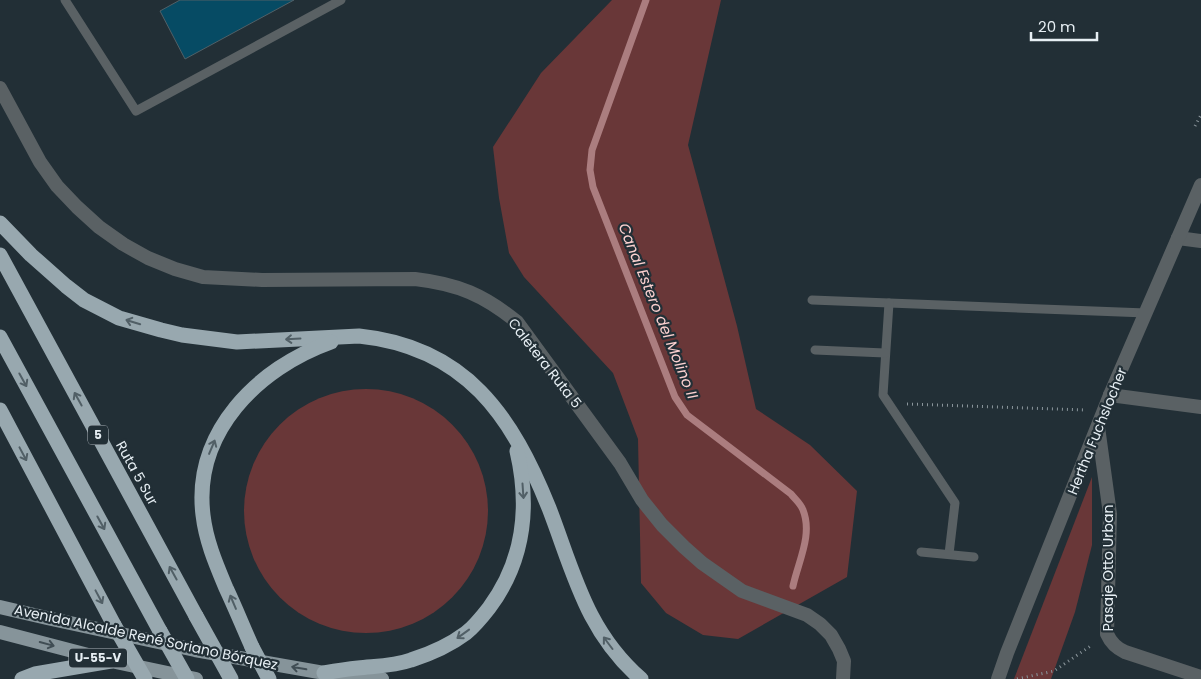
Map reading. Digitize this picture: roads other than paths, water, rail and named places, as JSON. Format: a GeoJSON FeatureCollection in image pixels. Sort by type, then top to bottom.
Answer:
{"type":"FeatureCollection","features":[{"type":"Feature","properties":{"kind":"highway"},"geometry":{"type":"LineString","coordinates":[[0,223],[31,255],[66,286],[84,300],[119,318],[182,335],[237,342],[360,336],[389,340],[424,352],[447,364],[488,398],[508,426],[539,485],[580,594],[593,620],[605,640],[618,656],[641,679]]}},
{"type":"Feature","properties":{"kind":"highway","name":"Ruta 5 Sur"},"geometry":{"type":"LineString","coordinates":[[0,255],[232,679]]}},
{"type":"Feature","properties":{"kind":"highway"},"geometry":{"type":"LineString","coordinates":[[269,679],[252,647],[212,552],[203,516],[202,497],[205,468],[219,432],[245,396],[271,374],[317,347],[360,336]]}},
{"type":"Feature","properties":{"kind":"highway"},"geometry":{"type":"LineString","coordinates":[[0,337],[187,679]]}},
{"type":"Feature","properties":{"kind":"highway"},"geometry":{"type":"LineString","coordinates":[[0,410],[145,679]]}},
{"type":"Feature","properties":{"kind":"highway"},"geometry":{"type":"LineString","coordinates":[[324,673],[392,665],[441,648],[477,623],[491,605],[505,584],[511,570],[523,527],[524,510],[520,465],[508,426]]}},
{"type":"Feature","properties":{"kind":"highway"},"geometry":{"type":"LineString","coordinates":[[22,679],[35,674],[111,661]]}},
{"type":"Feature","properties":{"kind":"main road","name":"Avenida Alcalde René Soriano Bórquez"},"geometry":{"type":"LineString","coordinates":[[0,607],[195,650],[324,673],[382,679]]}},
{"type":"Feature","properties":{"kind":"main road","name":"Avenida Alcalde René Soriano Bórquez"},"geometry":{"type":"LineString","coordinates":[[0,632],[111,661],[196,679]]}},
{"type":"Feature","properties":{"kind":"street","name":"Caletera Ruta 5"},"geometry":{"type":"LineString","coordinates":[[0,88],[40,162],[57,186],[99,227],[123,244],[148,258],[175,269],[203,277],[262,280],[415,279],[432,281],[466,290],[501,309],[517,322],[620,463],[642,500],[662,524],[702,563],[742,591],[807,615],[820,624],[831,635],[839,649],[844,661],[843,679]]}},
{"type":"Feature","properties":{"kind":"street","name":"Hertha Fuchslocher"},"geometry":{"type":"LineString","coordinates":[[998,679],[1110,395],[1201,185]]}},
{"type":"Feature","properties":{"kind":"street"},"geometry":{"type":"LineString","coordinates":[[1178,238],[1201,241]]}},
{"type":"Feature","properties":{"kind":"street"},"geometry":{"type":"LineString","coordinates":[[1110,395],[1201,407]]}},
{"type":"Feature","properties":{"kind":"street","name":"Pasaje Otto Urban"},"geometry":{"type":"LineString","coordinates":[[1098,426],[1110,514],[1107,634],[1114,646],[1125,652],[1201,677]]}},
{"type":"Feature","properties":{"kind":"lane"},"geometry":{"type":"LineString","coordinates":[[65,0],[136,111],[340,0]]}},
{"type":"Feature","properties":{"kind":"lane"},"geometry":{"type":"LineString","coordinates":[[812,300],[1146,313]]}},
{"type":"Feature","properties":{"kind":"lane"},"geometry":{"type":"LineString","coordinates":[[889,303],[883,395],[955,503],[949,554]]}},
{"type":"Feature","properties":{"kind":"lane"},"geometry":{"type":"LineString","coordinates":[[815,350],[885,353]]}},
{"type":"Feature","properties":{"kind":"lane"},"geometry":{"type":"LineString","coordinates":[[921,552],[974,557]]}},
{"type":"Feature","properties":{"kind":"waterway","name":"Canal Estero del Molino II"},"geometry":{"type":"LineString","coordinates":[[646,0],[592,150],[590,170],[593,187],[675,397],[687,415],[791,494],[802,508],[806,519],[806,539],[793,586]]}}]}
